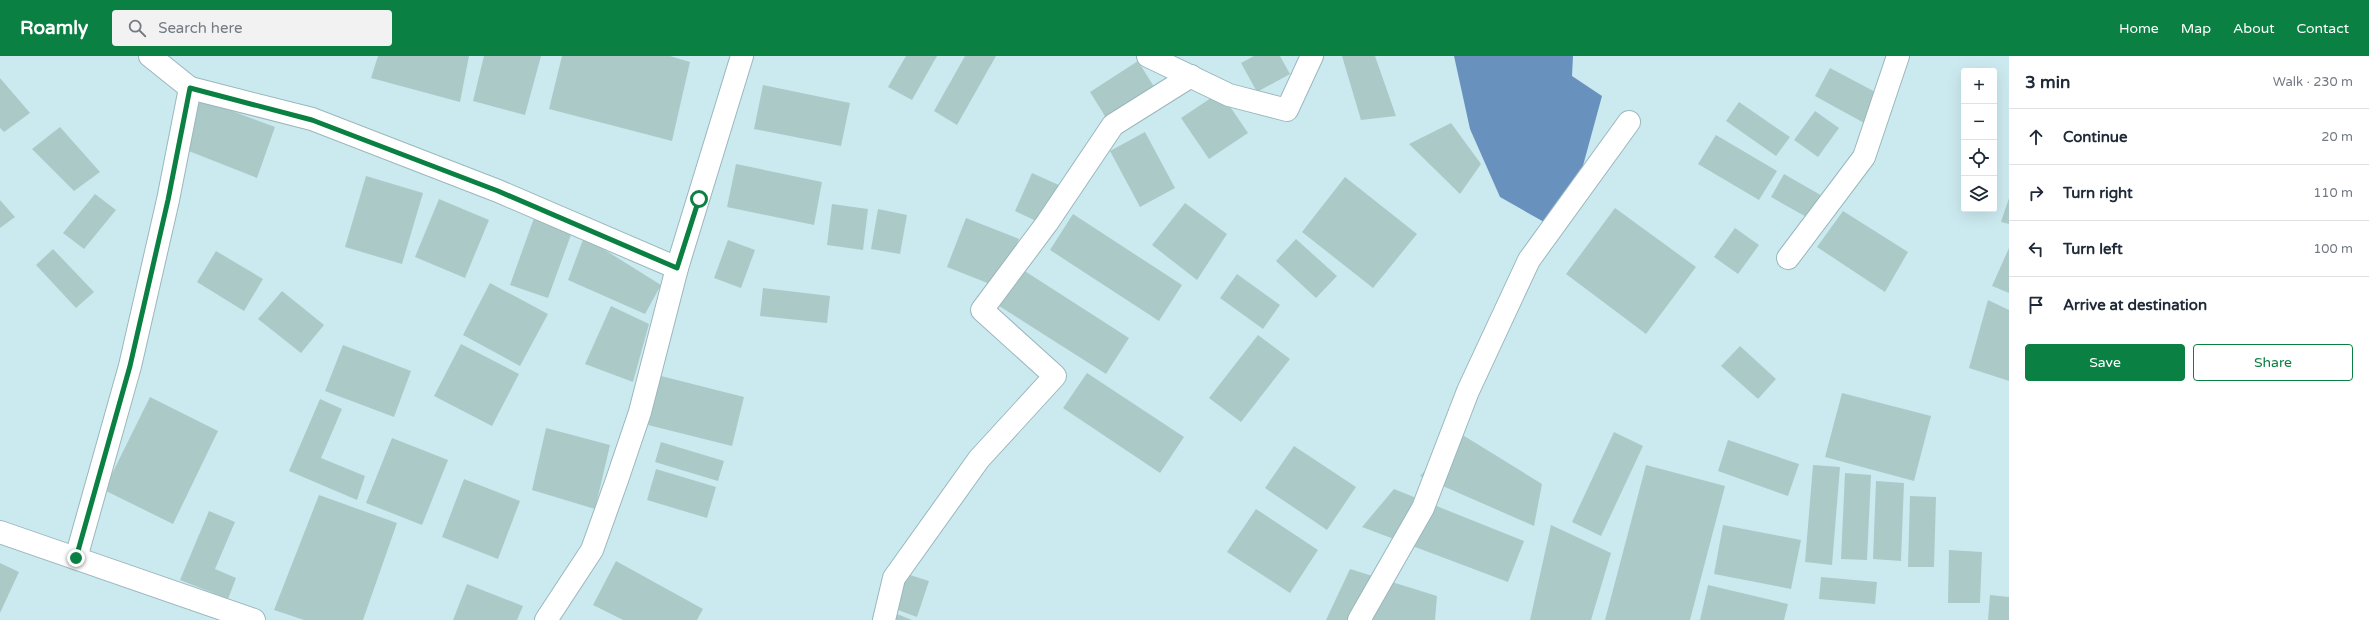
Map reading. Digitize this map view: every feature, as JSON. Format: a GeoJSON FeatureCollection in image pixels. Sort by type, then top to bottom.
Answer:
{"type":"FeatureCollection","features":[{"type":"Feature","properties":{"kind":"street"},"geometry":{"type":"LineString","coordinates":[[150,56],[190,88],[312,120],[498,191],[677,268]]}},
{"type":"Feature","properties":{"kind":"street"},"geometry":{"type":"LineString","coordinates":[[546,620],[592,550],[640,412],[677,268],[742,56]]}},
{"type":"Feature","properties":{"kind":"street"},"geometry":{"type":"LineString","coordinates":[[1148,56],[1229,95],[1286,110],[1312,56]]}},
{"type":"Feature","properties":{"kind":"street"},"geometry":{"type":"LineString","coordinates":[[1788,258],[1864,157],[1898,56]]}},
{"type":"Feature","properties":{"kind":"street"},"geometry":{"type":"LineString","coordinates":[[884,620],[894,578],[979,459],[1055,376],[982,310],[1047,223],[1113,125],[1191,76]]}},
{"type":"Feature","properties":{"kind":"street"},"geometry":{"type":"LineString","coordinates":[[76,558],[130,366],[168,200],[190,88]]}},
{"type":"Feature","properties":{"kind":"street"},"geometry":{"type":"LineString","coordinates":[[1359,620],[1423,508],[1468,391],[1529,260],[1629,122]]}},
{"type":"Feature","properties":{"kind":"street"},"geometry":{"type":"LineString","coordinates":[[0,532],[254,620]]}},
{"type":"Feature","properties":{"kind":"water"},"geometry":{"type":"Polygon","coordinates":[[[1454,56],[1573,56],[1572,76],[1602,96],[1581,173],[1544,222],[1500,197],[1470,129],[1454,56]]]}},
{"type":"Feature","properties":{"kind":"building"},"geometry":{"type":"Polygon","coordinates":[[[378,56],[469,56],[460,102],[371,78],[378,56]]]}},
{"type":"Feature","properties":{"kind":"building"},"geometry":{"type":"Polygon","coordinates":[[[484,56],[541,56],[525,115],[473,101],[484,56]]]}},
{"type":"Feature","properties":{"kind":"building"},"geometry":{"type":"Polygon","coordinates":[[[562,56],[670,56],[690,62],[672,141],[549,109],[562,56]]]}},
{"type":"Feature","properties":{"kind":"building"},"geometry":{"type":"Polygon","coordinates":[[[906,56],[937,56],[912,100],[888,87],[906,56]]]}},
{"type":"Feature","properties":{"kind":"building"},"geometry":{"type":"Polygon","coordinates":[[[965,56],[996,56],[957,125],[934,111],[965,56]]]}},
{"type":"Feature","properties":{"kind":"building"},"geometry":{"type":"Polygon","coordinates":[[[1254,56],[1280,56],[1290,74],[1257,92],[1241,63],[1254,56]]]}},
{"type":"Feature","properties":{"kind":"building"},"geometry":{"type":"Polygon","coordinates":[[[1342,56],[1375,56],[1396,116],[1361,120],[1342,56]]]}},
{"type":"Feature","properties":{"kind":"building"},"geometry":{"type":"Polygon","coordinates":[[[1138,61],[1156,90],[1108,121],[1090,92],[1138,61]]]}},
{"type":"Feature","properties":{"kind":"building"},"geometry":{"type":"Polygon","coordinates":[[[1830,68],[1881,95],[1866,124],[1815,96],[1830,68]]]}},
{"type":"Feature","properties":{"kind":"building"},"geometry":{"type":"Polygon","coordinates":[[[0,78],[30,113],[4,132],[0,128],[0,78]]]}},
{"type":"Feature","properties":{"kind":"building"},"geometry":{"type":"Polygon","coordinates":[[[763,85],[850,103],[841,146],[754,129],[763,85]]]}},
{"type":"Feature","properties":{"kind":"building"},"geometry":{"type":"Polygon","coordinates":[[[1220,92],[1248,133],[1209,159],[1181,118],[1220,92]]]}},
{"type":"Feature","properties":{"kind":"building"},"geometry":{"type":"Polygon","coordinates":[[[200,99],[275,127],[257,178],[181,148],[200,99]]]}},
{"type":"Feature","properties":{"kind":"building"},"geometry":{"type":"Polygon","coordinates":[[[1739,102],[1790,137],[1776,156],[1726,121],[1739,102]]]}},
{"type":"Feature","properties":{"kind":"building"},"geometry":{"type":"Polygon","coordinates":[[[1815,111],[1839,128],[1818,157],[1794,140],[1815,111]]]}},
{"type":"Feature","properties":{"kind":"building"},"geometry":{"type":"Polygon","coordinates":[[[1451,123],[1481,164],[1460,194],[1409,144],[1451,123]]]}},
{"type":"Feature","properties":{"kind":"building"},"geometry":{"type":"Polygon","coordinates":[[[60,127],[100,172],[74,191],[32,149],[60,127]]]}},
{"type":"Feature","properties":{"kind":"building"},"geometry":{"type":"Polygon","coordinates":[[[1145,132],[1175,188],[1140,207],[1110,151],[1145,132]]]}},
{"type":"Feature","properties":{"kind":"building"},"geometry":{"type":"Polygon","coordinates":[[[1716,135],[1777,171],[1759,200],[1698,164],[1716,135]]]}},
{"type":"Feature","properties":{"kind":"building"},"geometry":{"type":"Polygon","coordinates":[[[736,164],[822,182],[814,225],[727,207],[736,164]]]}},
{"type":"Feature","properties":{"kind":"building"},"geometry":{"type":"Polygon","coordinates":[[[1032,173],[1070,190],[1053,229],[1015,211],[1032,173]]]}},
{"type":"Feature","properties":{"kind":"building"},"geometry":{"type":"Polygon","coordinates":[[[1784,174],[1831,201],[1817,223],[1771,197],[1784,174]]]}},
{"type":"Feature","properties":{"kind":"building"},"geometry":{"type":"Polygon","coordinates":[[[366,176],[423,193],[402,264],[345,247],[366,176]]]}},
{"type":"Feature","properties":{"kind":"building"},"geometry":{"type":"Polygon","coordinates":[[[1345,177],[1417,234],[1373,288],[1302,232],[1345,177]]]}},
{"type":"Feature","properties":{"kind":"building"},"geometry":{"type":"Polygon","coordinates":[[[95,194],[116,210],[84,249],[63,233],[95,194]]]}},
{"type":"Feature","properties":{"kind":"building"},"geometry":{"type":"Polygon","coordinates":[[[2009,198],[2009,224],[2001,222],[2009,198]]]}},
{"type":"Feature","properties":{"kind":"building"},"geometry":{"type":"Polygon","coordinates":[[[439,199],[489,220],[465,278],[415,257],[439,199]]]}},
{"type":"Feature","properties":{"kind":"building"},"geometry":{"type":"Polygon","coordinates":[[[0,200],[15,217],[0,228],[0,200]]]}},
{"type":"Feature","properties":{"kind":"building"},"geometry":{"type":"Polygon","coordinates":[[[1185,203],[1227,234],[1197,280],[1152,245],[1185,203]]]}},
{"type":"Feature","properties":{"kind":"building"},"geometry":{"type":"Polygon","coordinates":[[[832,204],[868,209],[863,250],[827,245],[832,204]]]}},
{"type":"Feature","properties":{"kind":"building"},"geometry":{"type":"Polygon","coordinates":[[[1615,208],[1696,267],[1646,334],[1566,274],[1615,208]]]}},
{"type":"Feature","properties":{"kind":"building"},"geometry":{"type":"Polygon","coordinates":[[[878,209],[907,215],[900,254],[871,249],[878,209]]]}},
{"type":"Feature","properties":{"kind":"building"},"geometry":{"type":"Polygon","coordinates":[[[1843,211],[1908,252],[1885,292],[1817,247],[1843,211]]]}},
{"type":"Feature","properties":{"kind":"building"},"geometry":{"type":"Polygon","coordinates":[[[1073,214],[1182,285],[1159,321],[1050,250],[1073,214]]]}},
{"type":"Feature","properties":{"kind":"building"},"geometry":{"type":"Polygon","coordinates":[[[534,218],[572,232],[548,298],[510,285],[534,218]]]}},
{"type":"Feature","properties":{"kind":"building"},"geometry":{"type":"Polygon","coordinates":[[[966,218],[1019,239],[1000,288],[947,267],[966,218]]]}},
{"type":"Feature","properties":{"kind":"building"},"geometry":{"type":"Polygon","coordinates":[[[1735,228],[1759,245],[1738,274],[1714,257],[1735,228]]]}},
{"type":"Feature","properties":{"kind":"building"},"geometry":{"type":"Polygon","coordinates":[[[584,237],[661,285],[645,314],[568,280],[584,237]]]}},
{"type":"Feature","properties":{"kind":"building"},"geometry":{"type":"Polygon","coordinates":[[[1296,239],[1337,276],[1316,298],[1276,261],[1296,239]]]}},
{"type":"Feature","properties":{"kind":"building"},"geometry":{"type":"Polygon","coordinates":[[[728,240],[755,250],[741,288],[714,278],[728,240]]]}},
{"type":"Feature","properties":{"kind":"building"},"geometry":{"type":"Polygon","coordinates":[[[2009,248],[2009,293],[1992,286],[2009,248]]]}},
{"type":"Feature","properties":{"kind":"building"},"geometry":{"type":"Polygon","coordinates":[[[53,249],[94,292],[76,308],[36,265],[53,249]]]}},
{"type":"Feature","properties":{"kind":"building"},"geometry":{"type":"Polygon","coordinates":[[[216,251],[263,279],[244,311],[197,282],[216,251]]]}},
{"type":"Feature","properties":{"kind":"building"},"geometry":{"type":"Polygon","coordinates":[[[1020,268],[1129,338],[1106,374],[996,304],[1020,268]]]}},
{"type":"Feature","properties":{"kind":"building"},"geometry":{"type":"Polygon","coordinates":[[[1237,274],[1280,305],[1263,329],[1220,298],[1237,274]]]}},
{"type":"Feature","properties":{"kind":"building"},"geometry":{"type":"Polygon","coordinates":[[[490,283],[548,314],[520,366],[463,335],[490,283]]]}},
{"type":"Feature","properties":{"kind":"building"},"geometry":{"type":"Polygon","coordinates":[[[763,288],[830,296],[827,323],[760,316],[763,288]]]}},
{"type":"Feature","properties":{"kind":"building"},"geometry":{"type":"Polygon","coordinates":[[[282,291],[324,325],[301,353],[258,319],[282,291]]]}},
{"type":"Feature","properties":{"kind":"building"},"geometry":{"type":"Polygon","coordinates":[[[1988,300],[2009,310],[2009,381],[1969,368],[1988,300]]]}},
{"type":"Feature","properties":{"kind":"building"},"geometry":{"type":"Polygon","coordinates":[[[611,306],[649,324],[633,382],[585,364],[611,306]]]}},
{"type":"Feature","properties":{"kind":"building"},"geometry":{"type":"Polygon","coordinates":[[[1258,335],[1290,359],[1241,422],[1209,398],[1258,335]]]}},
{"type":"Feature","properties":{"kind":"building"},"geometry":{"type":"Polygon","coordinates":[[[461,344],[519,374],[492,426],[434,396],[461,344]]]}},
{"type":"Feature","properties":{"kind":"building"},"geometry":{"type":"Polygon","coordinates":[[[343,345],[411,371],[394,417],[325,391],[343,345]]]}},
{"type":"Feature","properties":{"kind":"building"},"geometry":{"type":"Polygon","coordinates":[[[1740,346],[1776,379],[1758,399],[1721,366],[1740,346]]]}},
{"type":"Feature","properties":{"kind":"building"},"geometry":{"type":"Polygon","coordinates":[[[1087,373],[1184,437],[1160,473],[1063,408],[1087,373]]]}},
{"type":"Feature","properties":{"kind":"building"},"geometry":{"type":"Polygon","coordinates":[[[661,376],[744,397],[732,446],[648,425],[661,376]]]}},
{"type":"Feature","properties":{"kind":"building"},"geometry":{"type":"Polygon","coordinates":[[[1842,393],[1931,416],[1914,481],[1825,457],[1842,393]]]}},
{"type":"Feature","properties":{"kind":"building"},"geometry":{"type":"Polygon","coordinates":[[[150,397],[218,431],[173,524],[104,490],[150,397]]]}},
{"type":"Feature","properties":{"kind":"building"},"geometry":{"type":"Polygon","coordinates":[[[320,399],[342,409],[321,458],[365,476],[357,500],[289,471],[320,399]]]}},
{"type":"Feature","properties":{"kind":"building"},"geometry":{"type":"Polygon","coordinates":[[[546,428],[610,445],[595,509],[532,490],[546,428]]]}},
{"type":"Feature","properties":{"kind":"building"},"geometry":{"type":"Polygon","coordinates":[[[1614,432],[1643,446],[1601,536],[1572,522],[1614,432]]]}},
{"type":"Feature","properties":{"kind":"building"},"geometry":{"type":"Polygon","coordinates":[[[1461,434],[1542,484],[1534,526],[1420,476],[1461,434]]]}},
{"type":"Feature","properties":{"kind":"building"},"geometry":{"type":"Polygon","coordinates":[[[392,438],[448,460],[422,525],[366,503],[392,438]]]}},
{"type":"Feature","properties":{"kind":"building"},"geometry":{"type":"Polygon","coordinates":[[[1728,440],[1799,464],[1788,496],[1718,471],[1728,440]]]}},
{"type":"Feature","properties":{"kind":"building"},"geometry":{"type":"Polygon","coordinates":[[[661,442],[724,461],[718,481],[655,462],[661,442]]]}},
{"type":"Feature","properties":{"kind":"building"},"geometry":{"type":"Polygon","coordinates":[[[1294,446],[1356,487],[1327,530],[1265,488],[1294,446]]]}},
{"type":"Feature","properties":{"kind":"building"},"geometry":{"type":"Polygon","coordinates":[[[1646,465],[1725,486],[1690,620],[1605,620],[1646,465]]]}},
{"type":"Feature","properties":{"kind":"building"},"geometry":{"type":"Polygon","coordinates":[[[1813,465],[1840,467],[1832,565],[1805,562],[1813,465]]]}},
{"type":"Feature","properties":{"kind":"building"},"geometry":{"type":"Polygon","coordinates":[[[656,469],[716,487],[707,518],[647,500],[656,469]]]}},
{"type":"Feature","properties":{"kind":"building"},"geometry":{"type":"Polygon","coordinates":[[[1845,473],[1871,475],[1867,560],[1841,559],[1845,473]]]}},
{"type":"Feature","properties":{"kind":"building"},"geometry":{"type":"Polygon","coordinates":[[[464,479],[520,501],[498,559],[442,537],[464,479]]]}},
{"type":"Feature","properties":{"kind":"building"},"geometry":{"type":"Polygon","coordinates":[[[1876,481],[1904,483],[1901,561],[1873,559],[1876,481]]]}},
{"type":"Feature","properties":{"kind":"building"},"geometry":{"type":"Polygon","coordinates":[[[1394,489],[1524,541],[1508,582],[1362,527],[1394,489]]]}},
{"type":"Feature","properties":{"kind":"building"},"geometry":{"type":"Polygon","coordinates":[[[319,495],[397,523],[363,620],[304,620],[274,610],[319,495]]]}},
{"type":"Feature","properties":{"kind":"building"},"geometry":{"type":"Polygon","coordinates":[[[1910,496],[1936,497],[1934,567],[1908,567],[1910,496]]]}},
{"type":"Feature","properties":{"kind":"building"},"geometry":{"type":"Polygon","coordinates":[[[1256,509],[1318,550],[1290,593],[1227,552],[1256,509]]]}},
{"type":"Feature","properties":{"kind":"building"},"geometry":{"type":"Polygon","coordinates":[[[209,511],[235,522],[215,569],[236,578],[228,599],[180,580],[209,511]]]}},
{"type":"Feature","properties":{"kind":"building"},"geometry":{"type":"Polygon","coordinates":[[[1551,525],[1611,553],[1591,620],[1530,620],[1551,525]]]}},
{"type":"Feature","properties":{"kind":"building"},"geometry":{"type":"Polygon","coordinates":[[[1723,525],[1801,540],[1791,589],[1714,574],[1723,525]]]}},
{"type":"Feature","properties":{"kind":"building"},"geometry":{"type":"Polygon","coordinates":[[[1949,550],[1982,552],[1980,603],[1948,603],[1949,550]]]}},
{"type":"Feature","properties":{"kind":"building"},"geometry":{"type":"Polygon","coordinates":[[[616,561],[703,609],[697,620],[623,620],[593,605],[616,561]]]}},
{"type":"Feature","properties":{"kind":"building"},"geometry":{"type":"Polygon","coordinates":[[[0,563],[19,572],[0,613],[0,563]]]}},
{"type":"Feature","properties":{"kind":"building"},"geometry":{"type":"Polygon","coordinates":[[[1350,569],[1437,596],[1435,620],[1326,620],[1350,569]]]}},
{"type":"Feature","properties":{"kind":"building"},"geometry":{"type":"Polygon","coordinates":[[[907,574],[929,581],[917,617],[895,609],[907,574]]]}},
{"type":"Feature","properties":{"kind":"building"},"geometry":{"type":"Polygon","coordinates":[[[1821,577],[1877,582],[1875,604],[1819,599],[1821,577]]]}},
{"type":"Feature","properties":{"kind":"building"},"geometry":{"type":"Polygon","coordinates":[[[467,584],[523,606],[517,620],[453,620],[467,584]]]}},
{"type":"Feature","properties":{"kind":"building"},"geometry":{"type":"Polygon","coordinates":[[[1708,585],[1788,604],[1784,620],[1700,620],[1708,585]]]}},
{"type":"Feature","properties":{"kind":"building"},"geometry":{"type":"Polygon","coordinates":[[[1990,595],[2009,597],[2009,620],[1988,620],[1990,595]]]}},
{"type":"Feature","properties":{"kind":"building"},"geometry":{"type":"Polygon","coordinates":[[[887,610],[912,620],[882,620],[887,610]]]}},
{"type":"Feature","properties":{"kind":"route"},"geometry":{"type":"LineString","coordinates":[[76,558],[130,366],[168,200],[190,88],[312,120],[498,191],[677,268],[699,199]]}}]}
